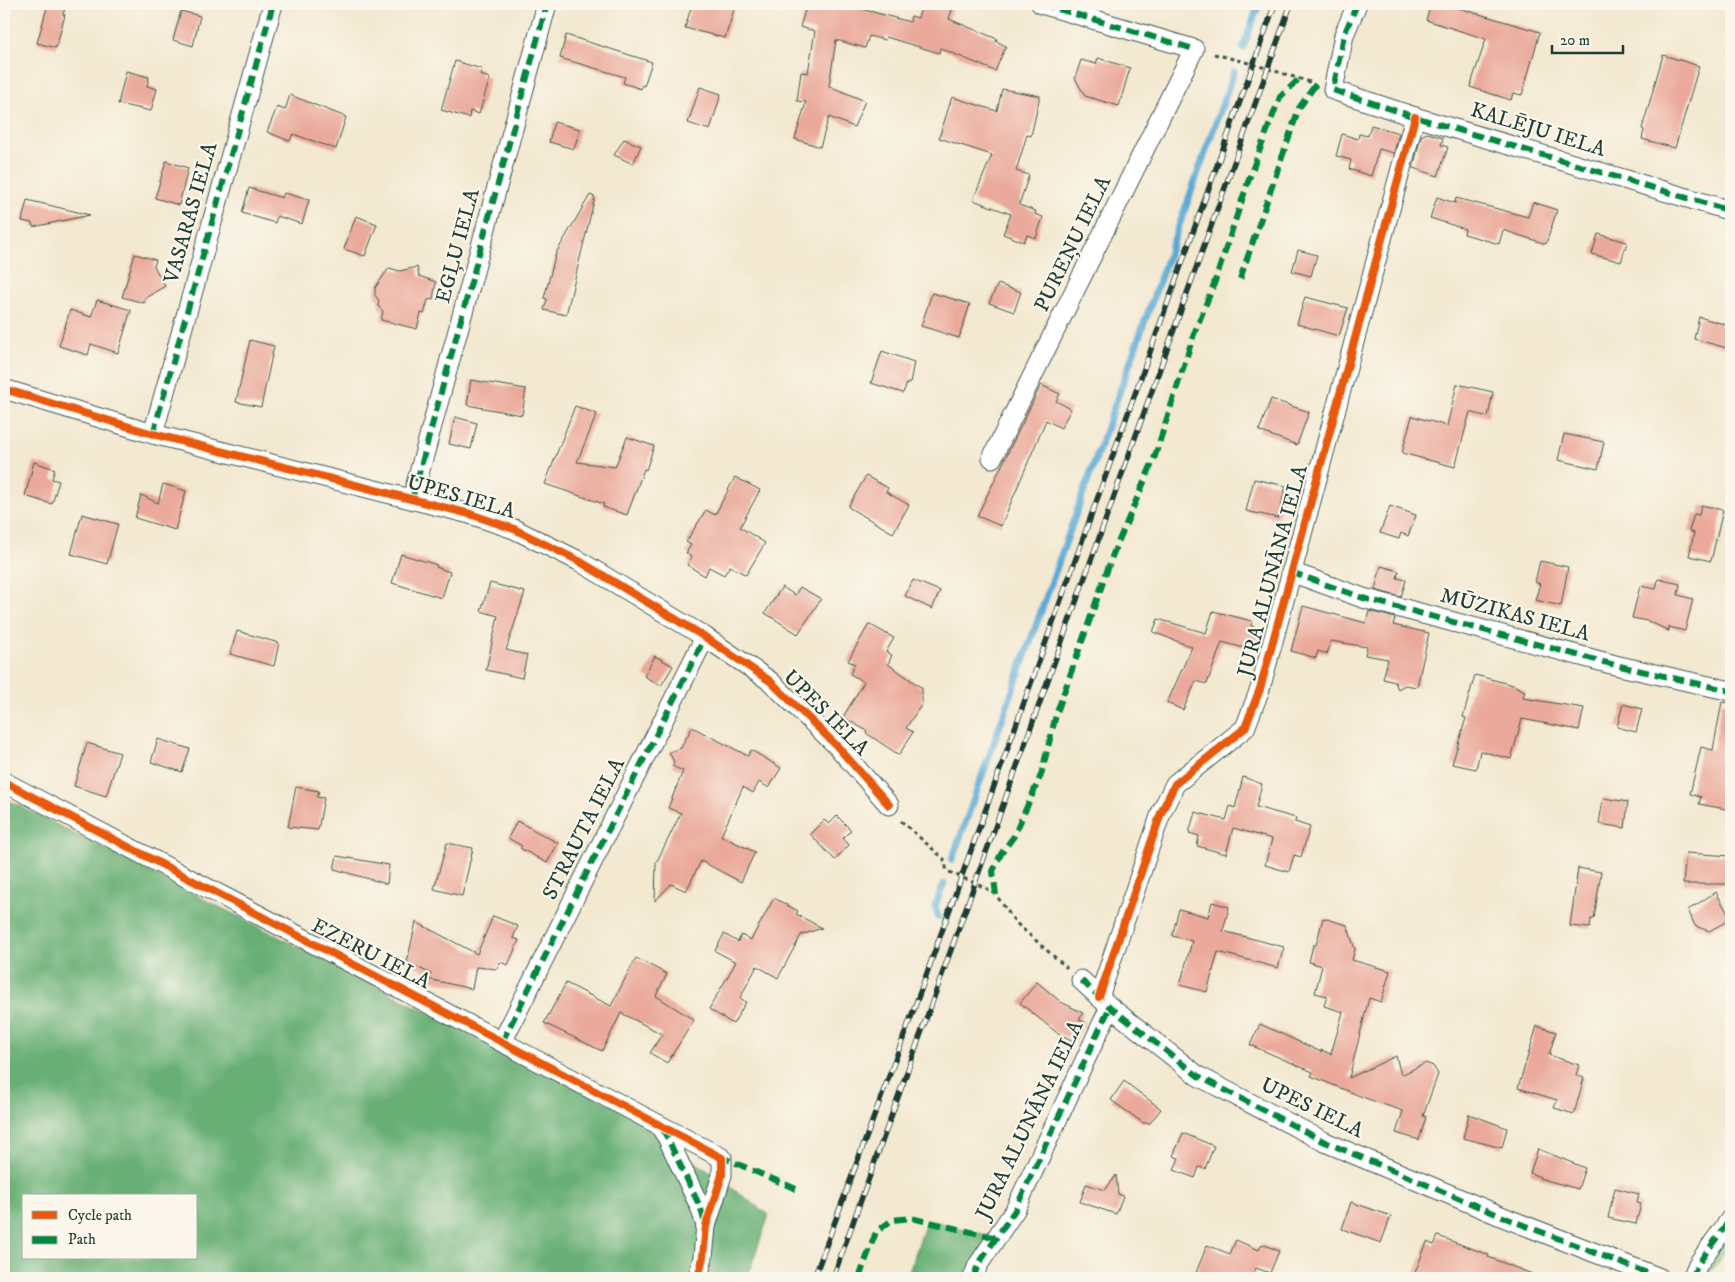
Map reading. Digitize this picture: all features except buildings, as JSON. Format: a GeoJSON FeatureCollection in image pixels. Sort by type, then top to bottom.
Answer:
{"type":"FeatureCollection","features":[{"type":"Feature","properties":{"kind":"street","name":"VASARAS IELA"},"geometry":{"type":"LineString","coordinates":[[152,434],[273,4]]}},
{"type":"Feature","properties":{"kind":"street","name":"EGĻU IELA"},"geometry":{"type":"LineString","coordinates":[[412,500],[547,4]]}},
{"type":"Feature","properties":{"kind":"street"},"geometry":{"type":"LineString","coordinates":[[1041,4],[1194,49]]}},
{"type":"Feature","properties":{"kind":"street"},"geometry":{"type":"LineString","coordinates":[[1333,90],[1344,35],[1357,4]]}},
{"type":"Feature","properties":{"kind":"street","name":"PUREŅU IELA"},"geometry":{"type":"LineString","coordinates":[[992,458],[1194,49]]}},
{"type":"Feature","properties":{"kind":"street","name":"KALĒJU IELA"},"geometry":{"type":"LineString","coordinates":[[1333,90],[1731,211]]}},
{"type":"Feature","properties":{"kind":"street","name":"JURA ALUNĀNA IELA"},"geometry":{"type":"LineString","coordinates":[[973,1278],[978,1265],[1015,1210],[1105,1002],[1161,813],[1175,784],[1245,728],[1260,689],[1415,116]]}},
{"type":"Feature","properties":{"kind":"street","name":"UPES IELA"},"geometry":{"type":"LineString","coordinates":[[4,388],[152,434],[470,514],[514,529],[579,561],[705,637],[770,681],[837,746],[890,805]]}},
{"type":"Feature","properties":{"kind":"street","name":"MŪZIKAS IELA"},"geometry":{"type":"LineString","coordinates":[[1291,572],[1363,598],[1615,665],[1731,691]]}},
{"type":"Feature","properties":{"kind":"street","name":"STRAUTA IELA"},"geometry":{"type":"LineString","coordinates":[[502,1042],[705,637]]}},
{"type":"Feature","properties":{"kind":"street","name":"EZERU IELA"},"geometry":{"type":"LineString","coordinates":[[4,782],[722,1158],[722,1175],[706,1226]]}},
{"type":"Feature","properties":{"kind":"street","name":"UPES IELA"},"geometry":{"type":"LineString","coordinates":[[1081,980],[1105,1002],[1198,1076],[1325,1142],[1508,1218],[1660,1278]]}},
{"type":"Feature","properties":{"kind":"street"},"geometry":{"type":"LineString","coordinates":[[659,1124],[701,1209],[706,1226],[703,1257],[698,1278]]}},
{"type":"Feature","properties":{"kind":"street"},"geometry":{"type":"LineString","coordinates":[[1692,1278],[1698,1264],[1731,1218]]}},
{"type":"Feature","properties":{"kind":"path"},"geometry":{"type":"LineString","coordinates":[[1194,49],[1253,64],[1333,90]]}},
{"type":"Feature","properties":{"kind":"path"},"geometry":{"type":"LineString","coordinates":[[890,805],[894,815],[944,859],[947,871],[986,888],[996,895],[1016,923],[1081,980]]}},
{"type":"Feature","properties":{"kind":"green space"},"geometry":{"type":"Polygon","coordinates":[[[4,798],[631,1115],[769,1215],[747,1278],[4,1278],[4,798]]]}},
{"type":"Feature","properties":{"kind":"green space"},"geometry":{"type":"Polygon","coordinates":[[[927,1219],[997,1238],[973,1278],[907,1278],[927,1219]]]}},
{"type":"Feature","properties":{"kind":"green space"},"geometry":{"type":"Polygon","coordinates":[[[1731,1229],[1731,1243],[1709,1274],[1711,1278],[1705,1278],[1704,1268],[1731,1229]]]}},
{"type":"Feature","properties":{"kind":"waterway"},"geometry":{"type":"LineString","coordinates":[[1243,48],[1259,4]]}},
{"type":"Feature","properties":{"kind":"waterway"},"geometry":{"type":"LineString","coordinates":[[952,860],[1234,72]]}},
{"type":"Feature","properties":{"kind":"waterway"},"geometry":{"type":"LineString","coordinates":[[938,917],[935,906],[944,884]]}},
{"type":"Feature","properties":{"kind":"railway"},"geometry":{"type":"LineString","coordinates":[[814,1278],[914,1009],[1275,4]]}},
{"type":"Feature","properties":{"kind":"railway"},"geometry":{"type":"LineString","coordinates":[[833,1278],[1291,4]]}},
{"type":"Feature","properties":{"kind":"marked path"},"geometry":{"type":"LineString","coordinates":[[153,434],[273,4]]}},
{"type":"Feature","properties":{"kind":"marked path"},"geometry":{"type":"LineString","coordinates":[[412,499],[547,4]]}},
{"type":"Feature","properties":{"kind":"marked path"},"geometry":{"type":"LineString","coordinates":[[1041,4],[1194,49]]}},
{"type":"Feature","properties":{"kind":"marked path"},"geometry":{"type":"LineString","coordinates":[[1357,4],[1344,35],[1333,90],[1415,117],[1731,211]]}},
{"type":"Feature","properties":{"kind":"marked path"},"geometry":{"type":"LineString","coordinates":[[996,895],[993,871],[1001,854],[1014,836],[1041,775],[1056,715],[1113,554],[1154,459],[1194,334],[1214,284],[1251,173],[1280,97],[1299,79]]}},
{"type":"Feature","properties":{"kind":"marked path"},"geometry":{"type":"LineString","coordinates":[[1240,279],[1299,108],[1316,84]]}},
{"type":"Feature","properties":{"kind":"marked path"},"geometry":{"type":"LineString","coordinates":[[1291,572],[1363,598],[1615,665],[1731,691]]}},
{"type":"Feature","properties":{"kind":"marked path"},"geometry":{"type":"LineString","coordinates":[[502,1042],[705,637]]}},
{"type":"Feature","properties":{"kind":"marked path"},"geometry":{"type":"LineString","coordinates":[[1081,980],[1110,1007],[1198,1076],[1325,1142],[1508,1219],[1660,1278]]}},
{"type":"Feature","properties":{"kind":"marked path"},"geometry":{"type":"LineString","coordinates":[[973,1278],[978,1265],[1015,1210],[1110,1007]]}},
{"type":"Feature","properties":{"kind":"marked path"},"geometry":{"type":"LineString","coordinates":[[662,1128],[701,1209],[705,1224]]}},
{"type":"Feature","properties":{"kind":"marked path"},"geometry":{"type":"LineString","coordinates":[[719,1156],[796,1189]]}},
{"type":"Feature","properties":{"kind":"marked path"},"geometry":{"type":"LineString","coordinates":[[859,1278],[876,1232],[892,1220],[911,1218],[997,1238]]}},
{"type":"Feature","properties":{"kind":"marked path"},"geometry":{"type":"LineString","coordinates":[[1692,1278],[1698,1264],[1731,1218]]}},
{"type":"Feature","properties":{"kind":"cycle path"},"geometry":{"type":"LineString","coordinates":[[1099,997],[1161,813],[1175,784],[1245,728],[1260,689],[1415,117]]}},
{"type":"Feature","properties":{"kind":"cycle path"},"geometry":{"type":"LineString","coordinates":[[4,389],[153,434],[470,514],[514,529],[579,561],[705,637],[770,681],[837,746],[889,805]]}},
{"type":"Feature","properties":{"kind":"cycle path"},"geometry":{"type":"LineString","coordinates":[[4,782],[722,1158],[722,1175],[706,1226],[703,1257],[698,1278]]}}]}
